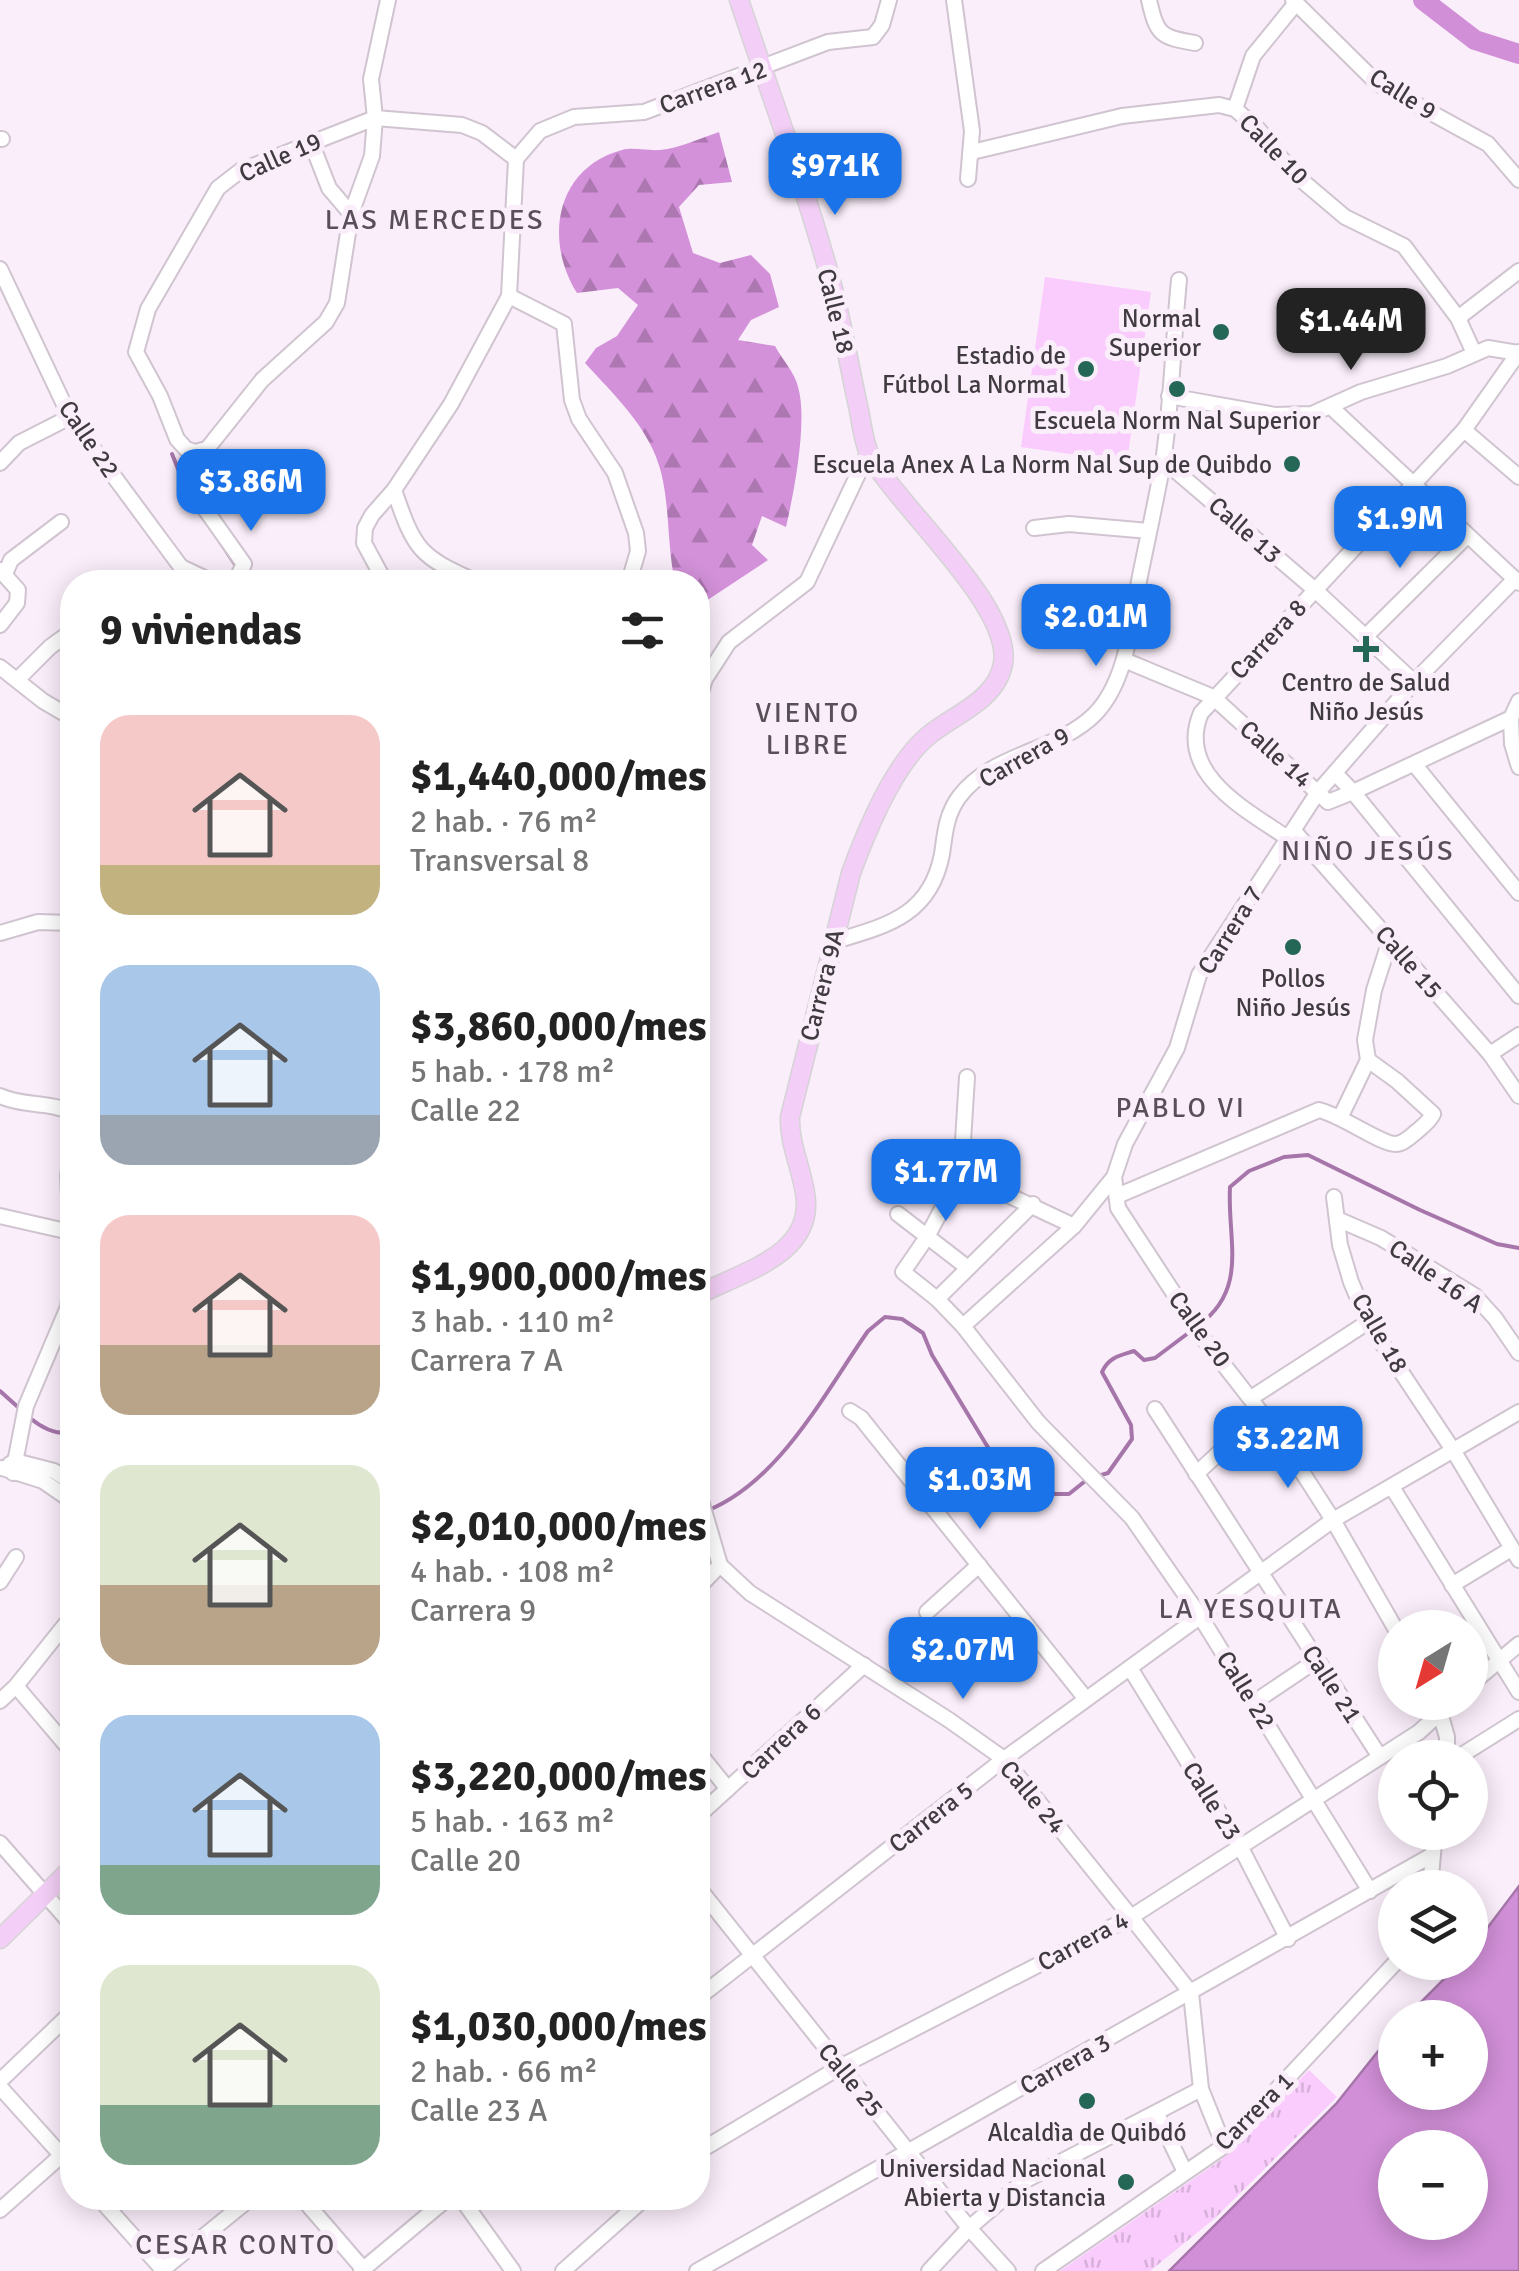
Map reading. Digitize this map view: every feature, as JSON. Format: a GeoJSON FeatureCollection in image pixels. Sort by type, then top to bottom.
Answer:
{"type":"FeatureCollection","features":[{"type":"Feature","properties":{"kind":"main road","name":"Calle 18"},"geometry":{"type":"LineString","coordinates":[[739,0],[831,280],[868,453]]}},
{"type":"Feature","properties":{"kind":"main road","name":"Carrera 9A"},"geometry":{"type":"LineString","coordinates":[[710,1289],[782,1253],[797,1238],[806,1217],[806,1195],[791,1137],[790,1117],[832,942],[861,846],[908,758],[928,736],[987,693],[1002,668],[1002,645],[987,607],[970,579],[913,516],[868,453]]}},
{"type":"Feature","properties":{"kind":"main road"},"geometry":{"type":"LineString","coordinates":[[0,1940],[60,1880]]}},
{"type":"Feature","properties":{"kind":"street"},"geometry":{"type":"LineString","coordinates":[[311,142],[329,188],[351,214],[372,156],[375,118],[371,78],[388,0]]}},
{"type":"Feature","properties":{"kind":"street","name":"Carrera 12"},"geometry":{"type":"LineString","coordinates":[[516,158],[540,131],[574,117],[644,112],[828,42],[872,37],[882,26],[889,0]]}},
{"type":"Feature","properties":{"kind":"street"},"geometry":{"type":"LineString","coordinates":[[954,0],[972,152],[968,179]]}},
{"type":"Feature","properties":{"kind":"street"},"geometry":{"type":"LineString","coordinates":[[1149,0],[1155,26],[1164,36],[1195,43]]}},
{"type":"Feature","properties":{"kind":"street"},"geometry":{"type":"LineString","coordinates":[[1235,109],[1252,56],[1294,1]]}},
{"type":"Feature","properties":{"kind":"street","name":"Calle 9"},"geometry":{"type":"LineString","coordinates":[[1294,1],[1377,83],[1488,144],[1519,180]]}},
{"type":"Feature","properties":{"kind":"street","name":"Calle 10"},"geometry":{"type":"LineString","coordinates":[[972,152],[1122,116],[1219,105],[1235,109],[1259,130],[1292,173],[1345,217],[1404,246],[1458,318],[1474,353]]}},
{"type":"Feature","properties":{"kind":"street","name":"Calle 19"},"geometry":{"type":"LineString","coordinates":[[351,214],[337,303],[326,322],[262,380],[207,449],[186,449],[177,439],[136,352],[148,309],[218,188],[240,171],[375,118],[462,125],[482,133],[516,158]]}},
{"type":"Feature","properties":{"kind":"street"},"geometry":{"type":"LineString","coordinates":[[379,570],[364,543],[365,528],[450,404],[509,296],[516,158]]}},
{"type":"Feature","properties":{"kind":"street","name":"Calle 22"},"geometry":{"type":"LineString","coordinates":[[0,269],[70,418],[181,567],[187,570]]}},
{"type":"Feature","properties":{"kind":"street"},"geometry":{"type":"LineString","coordinates":[[1458,318],[1519,271]]}},
{"type":"Feature","properties":{"kind":"street","name":"Carrera 9"},"geometry":{"type":"LineString","coordinates":[[832,942],[896,921],[911,911],[930,888],[941,860],[948,816],[960,795],[986,772],[1066,734],[1094,715],[1106,699],[1124,660],[1163,460],[1179,280]]}},
{"type":"Feature","properties":{"kind":"street"},"geometry":{"type":"LineString","coordinates":[[509,296],[564,324],[572,400],[579,418],[615,472],[636,533],[638,550],[632,570]]}},
{"type":"Feature","properties":{"kind":"street"},"geometry":{"type":"LineString","coordinates":[[1168,396],[1275,415],[1312,414],[1361,392],[1447,366],[1474,353],[1495,348],[1519,353]]}},
{"type":"Feature","properties":{"kind":"street","name":"Carrera 8"},"geometry":{"type":"LineString","coordinates":[[1200,754],[1198,721],[1213,696],[1464,430],[1519,353]]}},
{"type":"Feature","properties":{"kind":"street"},"geometry":{"type":"LineString","coordinates":[[1330,408],[1517,581]]}},
{"type":"Feature","properties":{"kind":"street"},"geometry":{"type":"LineString","coordinates":[[0,463],[18,443],[70,418]]}},
{"type":"Feature","properties":{"kind":"street"},"geometry":{"type":"LineString","coordinates":[[1464,430],[1519,477]]}},
{"type":"Feature","properties":{"kind":"street"},"geometry":{"type":"LineString","coordinates":[[710,670],[720,652],[807,582],[868,453]]}},
{"type":"Feature","properties":{"kind":"street","name":"Calle 13"},"geometry":{"type":"LineString","coordinates":[[1163,460],[1314,589],[1414,682]]}},
{"type":"Feature","properties":{"kind":"street"},"geometry":{"type":"LineString","coordinates":[[394,490],[419,550],[450,570]]}},
{"type":"Feature","properties":{"kind":"street"},"geometry":{"type":"LineString","coordinates":[[194,492],[244,564],[241,570]]}},
{"type":"Feature","properties":{"kind":"street"},"geometry":{"type":"LineString","coordinates":[[0,625],[17,603],[18,590],[2,572],[11,560],[61,522]]}},
{"type":"Feature","properties":{"kind":"street"},"geometry":{"type":"LineString","coordinates":[[1034,528],[1069,524],[1149,531]]}},
{"type":"Feature","properties":{"kind":"street"},"geometry":{"type":"LineString","coordinates":[[1365,637],[1466,536]]}},
{"type":"Feature","properties":{"kind":"street","name":"Carrera 7"},"geometry":{"type":"LineString","coordinates":[[1114,1177],[1125,1144],[1177,1048],[1199,975],[1318,792],[1414,682],[1517,581]]}},
{"type":"Feature","properties":{"kind":"street"},"geometry":{"type":"LineString","coordinates":[[18,680],[60,640]]}},
{"type":"Feature","properties":{"kind":"street","name":"Calle 14"},"geometry":{"type":"LineString","coordinates":[[1124,660],[1213,696],[1330,802],[1353,792]]}},
{"type":"Feature","properties":{"kind":"street"},"geometry":{"type":"LineString","coordinates":[[0,666],[60,711]]}},
{"type":"Feature","properties":{"kind":"street"},"geometry":{"type":"LineString","coordinates":[[1519,702],[1512,718],[1512,744],[1519,767]]}},
{"type":"Feature","properties":{"kind":"street"},"geometry":{"type":"LineString","coordinates":[[1353,792],[1512,718]]}},
{"type":"Feature","properties":{"kind":"street","name":"Calle 15"},"geometry":{"type":"LineString","coordinates":[[1200,754],[1212,783],[1291,835],[1390,940],[1490,1054],[1519,1096]]}},
{"type":"Feature","properties":{"kind":"street"},"geometry":{"type":"LineString","coordinates":[[1416,765],[1519,894]]}},
{"type":"Feature","properties":{"kind":"street"},"geometry":{"type":"LineString","coordinates":[[1334,773],[1519,996]]}},
{"type":"Feature","properties":{"kind":"street"},"geometry":{"type":"LineString","coordinates":[[0,933],[38,922],[60,923]]}},
{"type":"Feature","properties":{"kind":"street"},"geometry":{"type":"LineString","coordinates":[[1341,1116],[1368,1060],[1365,1040],[1374,990],[1390,940]]}},
{"type":"Feature","properties":{"kind":"street"},"geometry":{"type":"LineString","coordinates":[[1490,1054],[1519,1035]]}},
{"type":"Feature","properties":{"kind":"street"},"geometry":{"type":"LineString","coordinates":[[1117,1196],[1319,1110],[1341,1116],[1396,1144],[1432,1118],[1428,1107],[1368,1060]]}},
{"type":"Feature","properties":{"kind":"street"},"geometry":{"type":"LineString","coordinates":[[928,1237],[961,1173],[967,1076]]}},
{"type":"Feature","properties":{"kind":"street"},"geometry":{"type":"LineString","coordinates":[[0,1096],[14,1102],[60,1106]]}},
{"type":"Feature","properties":{"kind":"street"},"geometry":{"type":"LineString","coordinates":[[961,1173],[1074,1226]]}},
{"type":"Feature","properties":{"kind":"street"},"geometry":{"type":"LineString","coordinates":[[962,1326],[1074,1226],[1114,1177]]}},
{"type":"Feature","properties":{"kind":"street","name":"Calle 20"},"geometry":{"type":"LineString","coordinates":[[1114,1177],[1118,1208],[1191,1321],[1262,1412],[1333,1520],[1385,1610]]}},
{"type":"Feature","properties":{"kind":"street","name":"Calle 18"},"geometry":{"type":"LineString","coordinates":[[1334,1197],[1350,1282],[1368,1322],[1453,1450],[1515,1554]]}},
{"type":"Feature","properties":{"kind":"street"},"geometry":{"type":"LineString","coordinates":[[937,1299],[1033,1204]]}},
{"type":"Feature","properties":{"kind":"street"},"geometry":{"type":"LineString","coordinates":[[898,1214],[968,1268]]}},
{"type":"Feature","properties":{"kind":"street"},"geometry":{"type":"LineString","coordinates":[[0,1216],[60,1230]]}},
{"type":"Feature","properties":{"kind":"street","name":"Calle 16 A"},"geometry":{"type":"LineString","coordinates":[[1337,1219],[1381,1238],[1475,1296],[1519,1353]]}},
{"type":"Feature","properties":{"kind":"street","name":"Calle 22"},"geometry":{"type":"LineString","coordinates":[[928,1237],[902,1272],[937,1299],[1038,1422],[1132,1518],[1200,1616],[1370,1891]]}},
{"type":"Feature","properties":{"kind":"street"},"geometry":{"type":"LineString","coordinates":[[1251,1398],[1368,1322]]}},
{"type":"Feature","properties":{"kind":"street"},"geometry":{"type":"LineString","coordinates":[[8,1468],[26,1406],[60,1327]]}},
{"type":"Feature","properties":{"kind":"street","name":"Calle 21"},"geometry":{"type":"LineString","coordinates":[[1155,1410],[1378,1754]]}},
{"type":"Feature","properties":{"kind":"street"},"geometry":{"type":"LineString","coordinates":[[850,1411],[860,1418],[1086,1699]]}},
{"type":"Feature","properties":{"kind":"street"},"geometry":{"type":"LineString","coordinates":[[1196,1474],[1262,1412]]}},
{"type":"Feature","properties":{"kind":"street","name":"Carrera 5"},"geometry":{"type":"LineString","coordinates":[[710,1988],[1004,1759],[1333,1520],[1519,1412]]}},
{"type":"Feature","properties":{"kind":"street"},"geometry":{"type":"LineString","coordinates":[[8,1468],[54,1471],[60,1475]]}},
{"type":"Feature","properties":{"kind":"street"},"geometry":{"type":"LineString","coordinates":[[8,1468],[43,1481],[60,1493]]}},
{"type":"Feature","properties":{"kind":"street"},"geometry":{"type":"LineString","coordinates":[[1392,1487],[1519,1692]]}},
{"type":"Feature","properties":{"kind":"street"},"geometry":{"type":"LineString","coordinates":[[710,1528],[720,1566],[710,1576]]}},
{"type":"Feature","properties":{"kind":"street"},"geometry":{"type":"LineString","coordinates":[[1452,1585],[1515,1554]]}},
{"type":"Feature","properties":{"kind":"street"},"geometry":{"type":"LineString","coordinates":[[0,1582],[16,1557]]}},
{"type":"Feature","properties":{"kind":"street"},"geometry":{"type":"LineString","coordinates":[[927,1612],[979,1565]]}},
{"type":"Feature","properties":{"kind":"street","name":"Calle 24"},"geometry":{"type":"LineString","coordinates":[[720,1566],[750,1592],[1004,1759],[1191,1993]]}},
{"type":"Feature","properties":{"kind":"street"},"geometry":{"type":"LineString","coordinates":[[0,1701],[60,1631]]}},
{"type":"Feature","properties":{"kind":"street"},"geometry":{"type":"LineString","coordinates":[[1488,1668],[1519,1644]]}},
{"type":"Feature","properties":{"kind":"street"},"geometry":{"type":"LineString","coordinates":[[1253,1703],[1317,1660]]}},
{"type":"Feature","properties":{"kind":"street","name":"Carrera 6"},"geometry":{"type":"LineString","coordinates":[[710,1805],[864,1664]]}},
{"type":"Feature","properties":{"kind":"street","name":"Calle 23"},"geometry":{"type":"LineString","coordinates":[[1130,1668],[1241,1848],[1288,1938]]}},
{"type":"Feature","properties":{"kind":"street"},"geometry":{"type":"LineString","coordinates":[[16,1686],[60,1738]]}},
{"type":"Feature","properties":{"kind":"street"},"geometry":{"type":"LineString","coordinates":[[1485,1740],[1519,1718]]}},
{"type":"Feature","properties":{"kind":"street","name":"Carrera 4"},"geometry":{"type":"LineString","coordinates":[[1406,1740],[1430,1720]]}},
{"type":"Feature","properties":{"kind":"street","name":"Carrera 4"},"geometry":{"type":"LineString","coordinates":[[710,2145],[840,2068],[1130,1917],[1378,1758]]}},
{"type":"Feature","properties":{"kind":"street"},"geometry":{"type":"LineString","coordinates":[[710,1767],[728,1789]]}},
{"type":"Feature","properties":{"kind":"street"},"geometry":{"type":"LineString","coordinates":[[0,1843],[60,1911]]}},
{"type":"Feature","properties":{"kind":"street"},"geometry":{"type":"LineString","coordinates":[[1431,1870],[1433,1850]]}},
{"type":"Feature","properties":{"kind":"street","name":"Carrera 3"},"geometry":{"type":"LineString","coordinates":[[697,2271],[1432,1855]]}},
{"type":"Feature","properties":{"kind":"street","name":"Calle 25"},"geometry":{"type":"LineString","coordinates":[[710,1902],[969,2228],[1008,2271]]}},
{"type":"Feature","properties":{"kind":"street","name":"Carrera 1"},"geometry":{"type":"LineString","coordinates":[[1043,2271],[1224,2146],[1379,1980]]}},
{"type":"Feature","properties":{"kind":"street"},"geometry":{"type":"LineString","coordinates":[[1191,1993],[1201,2089],[1224,2146]]}},
{"type":"Feature","properties":{"kind":"street"},"geometry":{"type":"LineString","coordinates":[[60,2024],[0,2084],[60,2147]]}},
{"type":"Feature","properties":{"kind":"street"},"geometry":{"type":"LineString","coordinates":[[929,2271],[969,2228],[1024,2181],[1201,2089]]}},
{"type":"Feature","properties":{"kind":"street"},"geometry":{"type":"LineString","coordinates":[[1157,2114],[1184,2172]]}},
{"type":"Feature","properties":{"kind":"street"},"geometry":{"type":"LineString","coordinates":[[0,2210],[60,2163]]}},
{"type":"Feature","properties":{"kind":"street"},"geometry":{"type":"LineString","coordinates":[[109,2210],[162,2271],[236,2210]]}},
{"type":"Feature","properties":{"kind":"street"},"geometry":{"type":"LineString","coordinates":[[312,2210],[363,2270],[434,2210]]}},
{"type":"Feature","properties":{"kind":"street"},"geometry":{"type":"LineString","coordinates":[[469,2210],[514,2271]]}},
{"type":"Feature","properties":{"kind":"street"},"geometry":{"type":"LineString","coordinates":[[563,2271],[632,2210]]}},
{"type":"Feature","properties":{"kind":"green space"},"geometry":{"type":"Polygon","coordinates":[[[719,132],[732,182],[699,185],[679,207],[693,253],[720,263],[751,255],[770,274],[779,307],[751,320],[738,340],[775,346],[791,371],[801,401],[801,437],[786,527],[762,516],[752,545],[768,560],[710,598],[710,570],[673,570],[664,486],[649,441],[630,413],[585,363],[596,348],[617,336],[638,305],[618,288],[577,293],[567,273],[559,230],[570,189],[599,159],[627,149],[675,147],[719,132]]]}},
{"type":"Feature","properties":{"kind":"green space","name":"Estadio de Fútbol La Normal"},"geometry":{"type":"Polygon","coordinates":[[[1045,277],[1151,292],[1127,462],[1021,447],[1045,277]]]}},
{"type":"Feature","properties":{"kind":"green space"},"geometry":{"type":"Polygon","coordinates":[[[1309,2070],[1337,2097],[1214,2219],[1150,2271],[1060,2271],[1221,2160],[1309,2070]]]}},
{"type":"Feature","properties":{"kind":"shaded area"},"geometry":{"type":"Polygon","coordinates":[[[1519,1886],[1519,2271],[1169,2271],[1336,2104],[1378,2051],[1378,2110],[1488,2110],[1488,2000],[1423,2000],[1443,1980],[1488,1980],[1488,1927],[1519,1886]]]}},
{"type":"Feature","properties":{"kind":"waterway"},"geometry":{"type":"LineString","coordinates":[[1423,0],[1475,40],[1519,54]]}},
{"type":"Feature","properties":{"kind":"waterway"},"geometry":{"type":"LineString","coordinates":[[172,454],[189,496]]}},
{"type":"Feature","properties":{"kind":"waterway"},"geometry":{"type":"LineString","coordinates":[[217,537],[236,566]]}},
{"type":"Feature","properties":{"kind":"waterway"},"geometry":{"type":"LineString","coordinates":[[1199,1325],[1215,1311],[1230,1279],[1230,1187],[1249,1171],[1284,1157],[1308,1155],[1497,1244],[1519,1248]]}},
{"type":"Feature","properties":{"kind":"waterway"},"geometry":{"type":"LineString","coordinates":[[710,1509],[751,1484],[774,1462],[868,1331],[885,1317],[902,1319],[923,1333],[932,1355],[992,1454],[1010,1473],[1055,1494],[1069,1494],[1089,1478]]}},
{"type":"Feature","properties":{"kind":"waterway"},"geometry":{"type":"LineString","coordinates":[[1098,1476],[1108,1473],[1132,1439],[1131,1425],[1102,1372],[1105,1367],[1115,1358],[1134,1351],[1144,1360],[1155,1358],[1191,1331]]}},
{"type":"Feature","properties":{"kind":"waterway"},"geometry":{"type":"LineString","coordinates":[[0,1391],[19,1408]]}},
{"type":"Feature","properties":{"kind":"waterway"},"geometry":{"type":"LineString","coordinates":[[30,1418],[60,1433]]}},
{"type":"Feature","properties":{"kind":"place","name":"Normal Superior"},"geometry":{"type":"Point","coordinates":[1221,332]}},
{"type":"Feature","properties":{"kind":"place","name":"Estadio de Fútbol La Normal"},"geometry":{"type":"Point","coordinates":[1086,369]}},
{"type":"Feature","properties":{"kind":"place","name":"Escuela Norm Nal Superior"},"geometry":{"type":"Point","coordinates":[1177,389]}},
{"type":"Feature","properties":{"kind":"place","name":"Escuela Anex A La Norm Nal Sup de Quibdo"},"geometry":{"type":"Point","coordinates":[1292,464]}},
{"type":"Feature","properties":{"kind":"place","name":"Centro de Salud Niño Jesús"},"geometry":{"type":"Point","coordinates":[1366,649]}},
{"type":"Feature","properties":{"kind":"place","name":"Pollos Niño Jesús"},"geometry":{"type":"Point","coordinates":[1293,947]}},
{"type":"Feature","properties":{"kind":"place","name":"Alcaldìa de Quibdó"},"geometry":{"type":"Point","coordinates":[1087,2101]}},
{"type":"Feature","properties":{"kind":"place","name":"Universidad Nacional Abierta y Distancia"},"geometry":{"type":"Point","coordinates":[1126,2182]}},
{"type":"Feature","properties":{"kind":"district","name":"LAS MERCEDES"},"geometry":{"type":"Point","coordinates":[435,220]}},
{"type":"Feature","properties":{"kind":"district","name":"VIENTO LIBRE"},"geometry":{"type":"Point","coordinates":[808,729]}},
{"type":"Feature","properties":{"kind":"district","name":"NIÑO JESÚS"},"geometry":{"type":"Point","coordinates":[1368,851]}},
{"type":"Feature","properties":{"kind":"district","name":"PABLO VI"},"geometry":{"type":"Point","coordinates":[1181,1108]}},
{"type":"Feature","properties":{"kind":"district","name":"LA YESQUITA"},"geometry":{"type":"Point","coordinates":[1251,1609]}},
{"type":"Feature","properties":{"kind":"district","name":"CESAR CONTO"},"geometry":{"type":"Point","coordinates":[236,2245]}}]}
